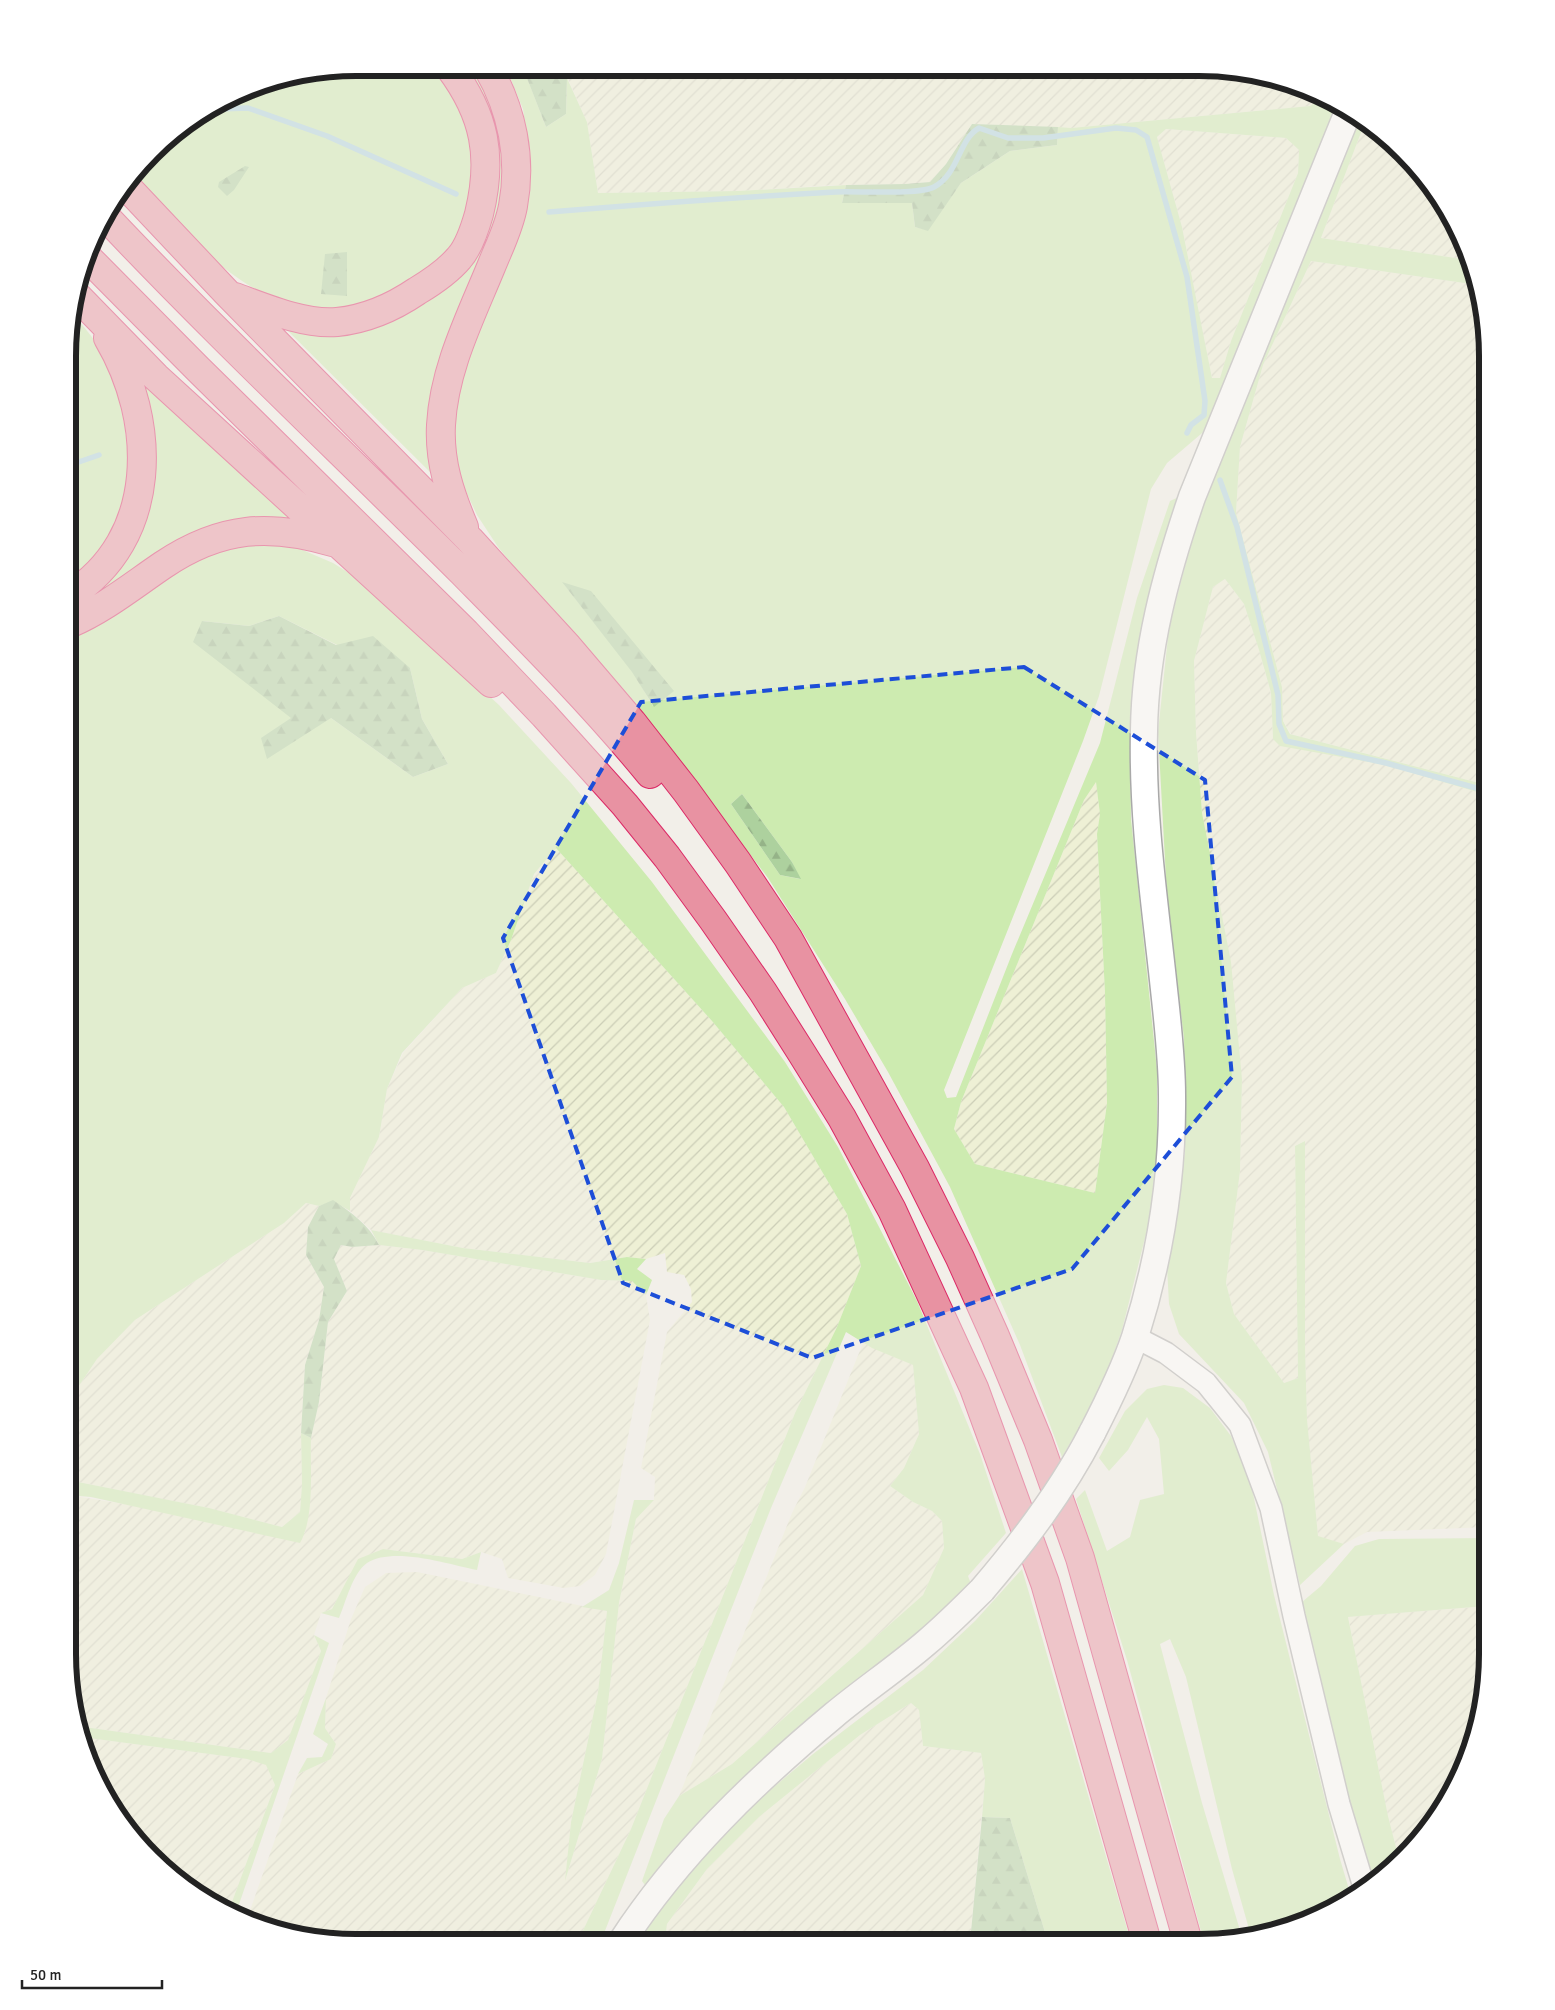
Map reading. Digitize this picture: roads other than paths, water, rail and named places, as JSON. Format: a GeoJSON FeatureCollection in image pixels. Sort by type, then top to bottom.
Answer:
{"type":"FeatureCollection","features":[{"type":"Feature","properties":{"kind":"highway"},"geometry":{"type":"LineString","coordinates":[[226,294],[269,310],[308,319],[335,322],[367,317],[398,304],[432,281],[460,258],[476,227],[485,189],[485,148],[480,123],[470,98],[455,76]]}},
{"type":"Feature","properties":{"kind":"highway"},"geometry":{"type":"LineString","coordinates":[[470,540],[450,494],[442,463],[441,426],[443,400],[452,362],[506,232],[513,207],[517,177],[510,118],[500,90],[492,76]]}},
{"type":"Feature","properties":{"kind":"highway"},"geometry":{"type":"LineString","coordinates":[[131,191],[226,294],[470,540],[568,646],[686,790],[788,938],[915,1168],[960,1258],[1038,1440],[1080,1558],[1186,1934]]}},
{"type":"Feature","properties":{"kind":"highway"},"geometry":{"type":"LineString","coordinates":[[111,222],[167,282],[253,368],[536,646],[596,711],[639,761],[736,883],[790,960],[853,1057]]}},
{"type":"Feature","properties":{"kind":"highway"},"geometry":{"type":"LineString","coordinates":[[93,263],[466,633],[544,714],[625,805],[667,856],[763,992],[842,1118],[892,1210],[970,1379],[1045,1583],[1145,1934]]}},
{"type":"Feature","properties":{"kind":"highway"},"geometry":{"type":"LineString","coordinates":[[86,306],[156,376],[625,805]]}},
{"type":"Feature","properties":{"kind":"highway"},"geometry":{"type":"LineString","coordinates":[[76,591],[92,578],[113,556],[131,523],[139,498],[143,472],[136,412],[126,376],[114,348],[86,306]]}},
{"type":"Feature","properties":{"kind":"highway"},"geometry":{"type":"LineString","coordinates":[[76,621],[100,609],[164,564],[195,546],[227,534],[258,530],[308,534],[340,544]]}},
{"type":"Feature","properties":{"kind":"street"},"geometry":{"type":"LineString","coordinates":[[626,1934],[645,1905],[696,1844],[748,1792],[834,1715],[927,1642],[982,1590],[1015,1551],[1066,1480],[1115,1386],[1134,1337],[1152,1275],[1165,1218],[1171,1159],[1172,1103],[1168,1030],[1149,863],[1144,796],[1144,729],[1148,666],[1160,601],[1176,543],[1192,497],[1345,119]]}},
{"type":"Feature","properties":{"kind":"street"},"geometry":{"type":"LineString","coordinates":[[1134,1337],[1166,1353],[1206,1383],[1240,1425],[1271,1508],[1294,1616],[1339,1804],[1362,1881]]}},
{"type":"Feature","properties":{"kind":"waterway"},"geometry":{"type":"LineString","coordinates":[[226,109],[248,108],[327,136],[456,194]]}},
{"type":"Feature","properties":{"kind":"waterway"},"geometry":{"type":"LineString","coordinates":[[549,212],[800,194],[915,191],[934,187],[942,181],[954,166],[967,140],[979,128],[1008,138],[1043,138],[1116,128],[1136,130],[1147,137],[1187,277],[1205,401],[1204,415],[1191,425],[1187,433]]}},
{"type":"Feature","properties":{"kind":"waterway"},"geometry":{"type":"LineString","coordinates":[[76,463],[99,455]]}},
{"type":"Feature","properties":{"kind":"waterway"},"geometry":{"type":"LineString","coordinates":[[1220,480],[1237,527],[1278,695],[1279,724],[1286,741],[1386,763],[1479,789]]}}]}
